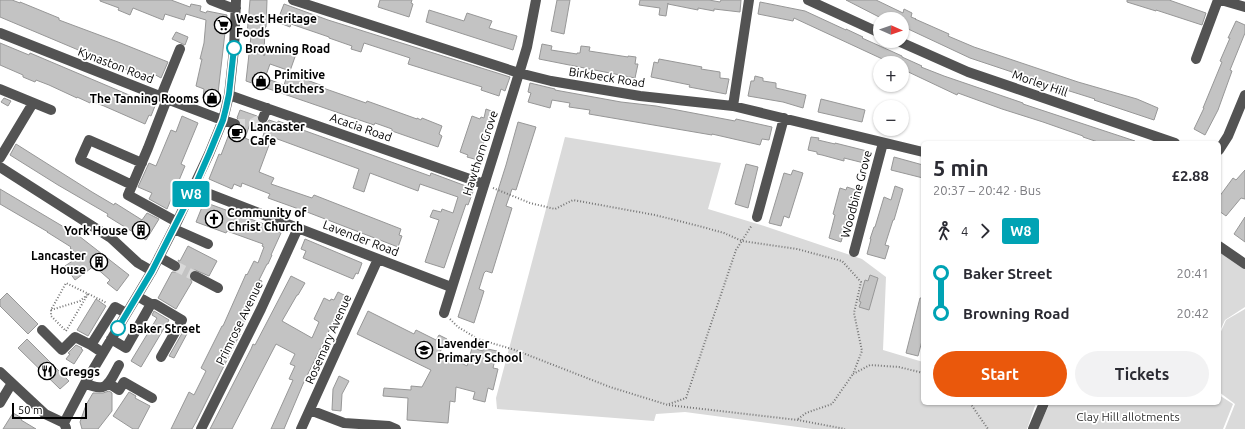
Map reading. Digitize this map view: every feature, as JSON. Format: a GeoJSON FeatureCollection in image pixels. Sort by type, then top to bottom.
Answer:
{"type":"FeatureCollection","features":[{"type":"Feature","properties":{"kind":"street"},"geometry":{"type":"LineString","coordinates":[[0,372],[45,414],[65,426],[85,383],[152,271],[194,188],[223,120],[229,94],[234,48],[236,4],[229,7],[211,0]]}},
{"type":"Feature","properties":{"kind":"street","name":"Birkbeck Road"},"geometry":{"type":"LineString","coordinates":[[293,0],[519,74],[640,96],[733,106],[921,152]]}},
{"type":"Feature","properties":{"kind":"street","name":"Hawthorn Grove"},"geometry":{"type":"LineString","coordinates":[[444,312],[527,47],[536,0]]}},
{"type":"Feature","properties":{"kind":"street"},"geometry":{"type":"LineString","coordinates":[[733,106],[749,0]]}},
{"type":"Feature","properties":{"kind":"street"},"geometry":{"type":"LineString","coordinates":[[808,0],[873,30]]}},
{"type":"Feature","properties":{"kind":"street"},"geometry":{"type":"LineString","coordinates":[[1196,59],[1219,0],[1245,7]]}},
{"type":"Feature","properties":{"kind":"street","name":"Kynaston Road"},"geometry":{"type":"LineString","coordinates":[[0,33],[164,98],[235,124]]}},
{"type":"Feature","properties":{"kind":"street","name":"Morley Hill"},"geometry":{"type":"LineString","coordinates":[[909,46],[968,72],[1169,141]]}},
{"type":"Feature","properties":{"kind":"street"},"geometry":{"type":"LineString","coordinates":[[180,49],[142,163],[128,195],[208,244]]}},
{"type":"Feature","properties":{"kind":"street"},"geometry":{"type":"LineString","coordinates":[[0,89],[51,110]]}},
{"type":"Feature","properties":{"kind":"street","name":"Acacia Road"},"geometry":{"type":"LineString","coordinates":[[229,94],[484,184]]}},
{"type":"Feature","properties":{"kind":"street"},"geometry":{"type":"LineString","coordinates":[[1221,147],[1228,136],[1245,95]]}},
{"type":"Feature","properties":{"kind":"street"},"geometry":{"type":"LineString","coordinates":[[0,158],[33,103]]}},
{"type":"Feature","properties":{"kind":"street"},"geometry":{"type":"LineString","coordinates":[[263,118],[267,108]]}},
{"type":"Feature","properties":{"kind":"street"},"geometry":{"type":"LineString","coordinates":[[757,217],[784,118]]}},
{"type":"Feature","properties":{"kind":"street"},"geometry":{"type":"LineString","coordinates":[[132,185],[80,160],[89,140],[142,163]]}},
{"type":"Feature","properties":{"kind":"street","name":"Woodbine Grove"},"geometry":{"type":"LineString","coordinates":[[854,252],[883,143]]}},
{"type":"Feature","properties":{"kind":"street"},"geometry":{"type":"LineString","coordinates":[[0,167],[111,238],[138,263],[152,271]]}},
{"type":"Feature","properties":{"kind":"street","name":"Lavender Road"},"geometry":{"type":"LineString","coordinates":[[194,188],[452,287]]}},
{"type":"Feature","properties":{"kind":"street","name":"Primrose Avenue"},"geometry":{"type":"LineString","coordinates":[[201,429],[261,309],[298,228]]}},
{"type":"Feature","properties":{"kind":"street"},"geometry":{"type":"LineString","coordinates":[[1221,247],[1245,264]]}},
{"type":"Feature","properties":{"kind":"street"},"geometry":{"type":"LineString","coordinates":[[159,257],[175,266]]}},
{"type":"Feature","properties":{"kind":"street","name":"Rosemary Avenue"},"geometry":{"type":"LineString","coordinates":[[301,429],[378,259]]}},
{"type":"Feature","properties":{"kind":"street"},"geometry":{"type":"LineString","coordinates":[[195,276],[218,288]]}},
{"type":"Feature","properties":{"kind":"street"},"geometry":{"type":"LineString","coordinates":[[137,296],[151,304],[155,304],[182,320],[161,356]]}},
{"type":"Feature","properties":{"kind":"street"},"geometry":{"type":"LineString","coordinates":[[111,339],[126,348],[151,304]]}},
{"type":"Feature","properties":{"kind":"street"},"geometry":{"type":"LineString","coordinates":[[91,345],[115,307],[126,313]]}},
{"type":"Feature","properties":{"kind":"street"},"geometry":{"type":"LineString","coordinates":[[42,330],[62,350],[75,337],[103,352]]}},
{"type":"Feature","properties":{"kind":"street"},"geometry":{"type":"LineString","coordinates":[[85,383],[95,388],[102,388],[108,383],[119,365]]}},
{"type":"Feature","properties":{"kind":"street"},"geometry":{"type":"LineString","coordinates":[[108,383],[119,390],[124,382],[152,398]]}},
{"type":"Feature","properties":{"kind":"street"},"geometry":{"type":"LineString","coordinates":[[0,403],[12,383]]}},
{"type":"Feature","properties":{"kind":"street"},"geometry":{"type":"LineString","coordinates":[[1033,429],[1043,405]]}},
{"type":"Feature","properties":{"kind":"street"},"geometry":{"type":"LineString","coordinates":[[310,410],[344,423],[389,426],[396,429]]}},
{"type":"Feature","properties":{"kind":"path"},"geometry":{"type":"LineString","coordinates":[[484,184],[530,203],[555,209],[573,200],[615,207],[699,226],[724,233],[742,241],[797,249],[842,261],[861,282],[854,313],[862,350],[853,374],[832,404],[806,412],[798,420]]}},
{"type":"Feature","properties":{"kind":"path"},"geometry":{"type":"LineString","coordinates":[[668,405],[686,398],[736,250],[757,217]]}},
{"type":"Feature","properties":{"kind":"path"},"geometry":{"type":"LineString","coordinates":[[88,294],[66,331],[51,316],[51,310],[66,283],[115,307]]}},
{"type":"Feature","properties":{"kind":"path"},"geometry":{"type":"LineString","coordinates":[[51,310],[80,301],[88,294]]}},
{"type":"Feature","properties":{"kind":"path"},"geometry":{"type":"LineString","coordinates":[[444,312],[458,327],[478,339],[515,350],[610,387],[668,405],[798,420],[845,429]]}},
{"type":"Feature","properties":{"kind":"path"},"geometry":{"type":"LineString","coordinates":[[853,374],[870,365],[899,367],[921,373]]}},
{"type":"Feature","properties":{"kind":"path"},"geometry":{"type":"LineString","coordinates":[[971,405],[988,429]]}},
{"type":"Feature","properties":{"kind":"green space"},"geometry":{"type":"Polygon","coordinates":[[[565,137],[721,163],[708,209],[862,259],[886,277],[883,350],[921,361],[921,405],[1035,405],[1027,429],[813,429],[685,412],[656,414],[654,421],[497,409],[496,398],[565,137]]]}},
{"type":"Feature","properties":{"kind":"green space"},"geometry":{"type":"Polygon","coordinates":[[[1221,251],[1245,268],[1245,307],[1225,320],[1221,329],[1221,251]]]}},
{"type":"Feature","properties":{"kind":"green space"},"geometry":{"type":"Polygon","coordinates":[[[1245,309],[1245,429],[1225,429],[1235,404],[1221,394],[1221,331],[1226,320],[1245,309]]]}},
{"type":"Feature","properties":{"kind":"green space","name":"Clay Hill allotments"},"geometry":{"type":"Polygon","coordinates":[[[1221,396],[1233,404],[1223,429],[1038,429],[1049,405],[1221,405],[1221,396]]]}},
{"type":"Feature","properties":{"kind":"building"},"geometry":{"type":"Polygon","coordinates":[[[0,0],[20,2],[59,18],[59,20],[168,62],[161,78],[152,73],[149,79],[0,17],[0,0]]]}},
{"type":"Feature","properties":{"kind":"building"},"geometry":{"type":"Polygon","coordinates":[[[100,0],[171,0],[190,7],[191,4],[201,6],[200,11],[206,13],[207,11],[227,15],[217,102],[203,98],[204,89],[196,86],[202,59],[200,59],[204,43],[206,20],[186,14],[184,20],[165,14],[163,20],[133,8],[130,15],[118,10],[119,8],[100,0]]]}},
{"type":"Feature","properties":{"kind":"building"},"geometry":{"type":"Polygon","coordinates":[[[250,0],[267,0],[264,56],[268,47],[279,48],[296,54],[290,71],[270,64],[265,78],[284,85],[288,73],[323,86],[323,88],[366,103],[367,101],[417,119],[421,120],[422,118],[442,126],[439,134],[442,136],[438,147],[392,131],[392,129],[375,123],[374,125],[246,81],[251,36],[247,35],[250,0]]]}},
{"type":"Feature","properties":{"kind":"building"},"geometry":{"type":"Polygon","coordinates":[[[380,0],[412,0],[411,3],[413,4],[409,17],[378,7],[380,0]]]}},
{"type":"Feature","properties":{"kind":"building"},"geometry":{"type":"Polygon","coordinates":[[[557,0],[570,0],[564,34],[551,31],[557,0]]]}},
{"type":"Feature","properties":{"kind":"building"},"geometry":{"type":"Polygon","coordinates":[[[640,0],[709,0],[720,2],[721,0],[741,0],[740,12],[714,9],[714,11],[698,8],[698,10],[668,3],[666,16],[659,15],[660,8],[639,5],[640,0]]]}},
{"type":"Feature","properties":{"kind":"building"},"geometry":{"type":"Polygon","coordinates":[[[846,0],[876,0],[901,12],[873,12],[873,14],[846,0]]]}},
{"type":"Feature","properties":{"kind":"building"},"geometry":{"type":"Polygon","coordinates":[[[1127,0],[1169,0],[1206,13],[1202,25],[1127,2],[1127,0]]]}},
{"type":"Feature","properties":{"kind":"building"},"geometry":{"type":"Polygon","coordinates":[[[760,2],[805,11],[863,37],[862,38],[873,43],[873,48],[884,48],[902,56],[876,56],[794,18],[793,21],[758,14],[760,2]]]}},
{"type":"Feature","properties":{"kind":"building"},"geometry":{"type":"Polygon","coordinates":[[[284,4],[328,20],[510,77],[505,91],[501,89],[499,96],[481,90],[482,87],[408,64],[410,58],[407,57],[364,43],[361,52],[351,49],[352,46],[329,37],[291,24],[290,27],[277,22],[284,4]]]}},
{"type":"Feature","properties":{"kind":"building"},"geometry":{"type":"Polygon","coordinates":[[[904,9],[912,13],[911,17],[949,34],[948,36],[974,47],[1078,82],[1137,99],[1158,108],[1154,120],[970,58],[909,29],[909,12],[903,12],[904,9]]]}},
{"type":"Feature","properties":{"kind":"building"},"geometry":{"type":"Polygon","coordinates":[[[429,10],[464,21],[467,13],[492,21],[489,28],[517,36],[513,50],[426,22],[429,10]]]}},
{"type":"Feature","properties":{"kind":"building"},"geometry":{"type":"Polygon","coordinates":[[[1236,21],[1245,25],[1245,33],[1230,70],[1232,71],[1218,110],[1205,135],[1194,129],[1222,62],[1220,61],[1236,21]]]}},
{"type":"Feature","properties":{"kind":"building"},"geometry":{"type":"Polygon","coordinates":[[[176,32],[188,37],[185,45],[172,39],[176,32]]]}},
{"type":"Feature","properties":{"kind":"building"},"geometry":{"type":"Polygon","coordinates":[[[0,43],[29,55],[30,53],[155,106],[151,116],[149,115],[145,124],[104,106],[91,101],[90,103],[49,85],[36,80],[35,82],[23,77],[23,75],[0,65],[0,43]]]}},
{"type":"Feature","properties":{"kind":"building"},"geometry":{"type":"Polygon","coordinates":[[[542,44],[552,46],[551,50],[577,54],[580,53],[581,46],[590,47],[589,51],[636,57],[635,64],[638,64],[635,78],[539,59],[542,44]]]}},
{"type":"Feature","properties":{"kind":"building"},"geometry":{"type":"Polygon","coordinates":[[[659,59],[720,72],[720,78],[729,79],[726,94],[689,87],[690,85],[651,77],[654,62],[658,63],[659,59]]]}},
{"type":"Feature","properties":{"kind":"building"},"geometry":{"type":"Polygon","coordinates":[[[909,60],[922,66],[921,67],[944,76],[1135,141],[1095,141],[958,93],[957,95],[909,72],[909,60]]]}},
{"type":"Feature","properties":{"kind":"building"},"geometry":{"type":"Polygon","coordinates":[[[755,76],[763,78],[763,81],[776,83],[776,88],[806,95],[803,108],[783,102],[748,96],[751,81],[754,81],[755,76]]]}},
{"type":"Feature","properties":{"kind":"building"},"geometry":{"type":"Polygon","coordinates":[[[530,83],[555,90],[621,102],[656,106],[735,121],[736,119],[772,127],[769,140],[762,139],[760,145],[712,134],[589,114],[590,110],[569,107],[570,103],[552,100],[550,108],[528,102],[531,93],[528,92],[530,83]]]}},
{"type":"Feature","properties":{"kind":"building"},"geometry":{"type":"Polygon","coordinates":[[[4,98],[11,101],[8,106],[1,102],[4,98]]]}},
{"type":"Feature","properties":{"kind":"building"},"geometry":{"type":"Polygon","coordinates":[[[821,99],[865,110],[862,122],[818,112],[821,99]]]}},
{"type":"Feature","properties":{"kind":"building"},"geometry":{"type":"Polygon","coordinates":[[[486,109],[494,112],[478,160],[467,157],[468,155],[460,152],[472,116],[480,119],[481,117],[484,118],[486,109]]]}},
{"type":"Feature","properties":{"kind":"building"},"geometry":{"type":"Polygon","coordinates":[[[240,110],[257,116],[258,122],[261,124],[267,123],[269,120],[278,123],[278,121],[430,176],[431,173],[474,189],[468,205],[466,204],[444,268],[425,262],[439,220],[430,217],[433,210],[441,212],[442,209],[453,213],[458,197],[420,184],[418,191],[370,173],[364,192],[353,188],[359,169],[272,137],[259,172],[274,178],[271,184],[312,198],[314,195],[401,229],[399,235],[402,236],[398,247],[268,198],[270,194],[242,183],[241,187],[234,184],[232,189],[209,179],[219,154],[221,155],[231,129],[237,130],[241,126],[241,122],[237,118],[240,110]],[[250,124],[245,138],[260,145],[265,130],[250,124]]]}},
{"type":"Feature","properties":{"kind":"building"},"geometry":{"type":"Polygon","coordinates":[[[182,116],[198,123],[181,164],[185,166],[167,209],[149,199],[152,193],[138,187],[149,163],[156,166],[171,130],[176,132],[182,116]]]}},
{"type":"Feature","properties":{"kind":"building"},"geometry":{"type":"Polygon","coordinates":[[[518,122],[536,127],[516,190],[512,189],[506,206],[512,208],[492,273],[486,271],[484,273],[479,289],[484,291],[474,323],[458,317],[518,122]]]}},
{"type":"Feature","properties":{"kind":"building"},"geometry":{"type":"Polygon","coordinates":[[[811,137],[819,138],[818,140],[867,151],[864,163],[844,158],[844,161],[808,150],[811,137]]]}},
{"type":"Feature","properties":{"kind":"building"},"geometry":{"type":"Polygon","coordinates":[[[16,144],[92,192],[114,205],[115,203],[142,220],[147,213],[159,219],[146,240],[107,216],[108,214],[10,155],[16,144]]]}},
{"type":"Feature","properties":{"kind":"building"},"geometry":{"type":"Polygon","coordinates":[[[894,157],[921,164],[921,178],[891,170],[894,157]]]}},
{"type":"Feature","properties":{"kind":"building"},"geometry":{"type":"Polygon","coordinates":[[[746,164],[758,167],[748,208],[735,204],[746,164]]]}},
{"type":"Feature","properties":{"kind":"building"},"geometry":{"type":"Polygon","coordinates":[[[793,170],[803,173],[789,218],[784,216],[781,226],[769,223],[784,173],[791,175],[793,170]]]}},
{"type":"Feature","properties":{"kind":"building"},"geometry":{"type":"Polygon","coordinates":[[[1245,170],[1245,199],[1241,198],[1226,216],[1221,212],[1221,194],[1233,178],[1236,180],[1245,170]]]}},
{"type":"Feature","properties":{"kind":"building"},"geometry":{"type":"Polygon","coordinates":[[[895,186],[903,189],[885,245],[889,246],[885,259],[867,254],[870,239],[884,197],[891,200],[895,186]]]}},
{"type":"Feature","properties":{"kind":"building"},"geometry":{"type":"Polygon","coordinates":[[[847,187],[856,190],[841,242],[829,238],[835,215],[833,214],[840,188],[846,190],[847,187]]]}},
{"type":"Feature","properties":{"kind":"building"},"geometry":{"type":"Polygon","coordinates":[[[0,189],[79,236],[129,275],[117,291],[107,283],[110,280],[94,266],[75,280],[65,266],[80,256],[70,248],[71,247],[48,232],[0,204],[0,189]]]}},
{"type":"Feature","properties":{"kind":"building"},"geometry":{"type":"Polygon","coordinates":[[[204,202],[264,224],[281,233],[268,264],[259,280],[262,281],[240,334],[196,422],[192,429],[171,429],[189,392],[194,395],[206,371],[201,368],[223,326],[246,274],[247,275],[254,261],[258,263],[264,247],[262,246],[263,244],[196,222],[204,202]]]}},
{"type":"Feature","properties":{"kind":"building"},"geometry":{"type":"Polygon","coordinates":[[[1245,217],[1245,242],[1234,234],[1245,217]]]}},
{"type":"Feature","properties":{"kind":"building"},"geometry":{"type":"Polygon","coordinates":[[[305,239],[362,263],[358,274],[356,273],[353,279],[303,258],[306,251],[301,249],[305,239]]]}},
{"type":"Feature","properties":{"kind":"building"},"geometry":{"type":"Polygon","coordinates":[[[188,246],[217,261],[209,276],[195,270],[189,273],[189,277],[192,282],[176,309],[158,298],[172,272],[180,270],[181,266],[178,260],[180,261],[188,246]]]}},
{"type":"Feature","properties":{"kind":"building"},"geometry":{"type":"Polygon","coordinates":[[[870,275],[878,278],[869,310],[859,307],[861,302],[859,301],[865,280],[868,281],[870,275]]]}},
{"type":"Feature","properties":{"kind":"building"},"geometry":{"type":"Polygon","coordinates":[[[291,276],[305,283],[282,321],[312,338],[319,322],[314,319],[324,298],[330,301],[331,299],[334,300],[338,292],[346,296],[303,384],[284,429],[271,429],[293,380],[289,379],[295,366],[290,364],[295,354],[276,344],[232,429],[210,429],[253,344],[255,345],[291,276]]]}},
{"type":"Feature","properties":{"kind":"building"},"geometry":{"type":"Polygon","coordinates":[[[7,293],[38,324],[28,334],[0,306],[0,300],[7,293]]]}},
{"type":"Feature","properties":{"kind":"building"},"geometry":{"type":"Polygon","coordinates":[[[921,298],[921,345],[918,356],[906,353],[921,298]]]}},
{"type":"Feature","properties":{"kind":"building"},"geometry":{"type":"Polygon","coordinates":[[[96,299],[106,306],[88,336],[77,330],[96,299]]]}},
{"type":"Feature","properties":{"kind":"building"},"geometry":{"type":"Polygon","coordinates":[[[154,311],[169,320],[141,367],[131,361],[157,318],[152,315],[154,311]]]}},
{"type":"Feature","properties":{"kind":"building"},"geometry":{"type":"Polygon","coordinates":[[[368,311],[414,334],[416,330],[436,340],[439,335],[447,339],[440,352],[467,366],[472,348],[483,351],[483,348],[497,351],[493,368],[498,369],[493,390],[488,388],[485,402],[473,399],[475,392],[456,387],[455,402],[450,401],[448,423],[407,420],[408,398],[383,396],[384,388],[411,390],[411,386],[422,387],[431,370],[357,334],[368,311]]]}},
{"type":"Feature","properties":{"kind":"building"},"geometry":{"type":"Polygon","coordinates":[[[185,328],[189,330],[174,358],[169,356],[185,328]]]}},
{"type":"Feature","properties":{"kind":"building"},"geometry":{"type":"Polygon","coordinates":[[[27,339],[69,381],[60,389],[18,348],[27,339]]]}},
{"type":"Feature","properties":{"kind":"building"},"geometry":{"type":"Polygon","coordinates":[[[76,345],[83,350],[74,364],[66,359],[70,354],[68,353],[76,345]]]}},
{"type":"Feature","properties":{"kind":"building"},"geometry":{"type":"Polygon","coordinates":[[[339,376],[349,381],[342,394],[341,411],[332,410],[333,389],[339,376]]]}},
{"type":"Feature","properties":{"kind":"building"},"geometry":{"type":"Polygon","coordinates":[[[109,391],[112,393],[112,411],[98,429],[82,429],[80,422],[86,405],[93,393],[103,393],[109,391]]]}},
{"type":"Feature","properties":{"kind":"building"},"geometry":{"type":"Polygon","coordinates":[[[129,392],[136,396],[135,398],[150,406],[138,429],[133,429],[113,416],[129,392]]]}},
{"type":"Feature","properties":{"kind":"building"},"geometry":{"type":"Polygon","coordinates":[[[13,413],[22,418],[21,420],[36,429],[3,429],[13,413]]]}},
{"type":"Feature","properties":{"kind":"tunnel"},"geometry":{"type":"LineString","coordinates":[[235,124],[252,124],[263,118]]}},
{"type":"Feature","properties":{"kind":"tunnel"},"geometry":{"type":"LineString","coordinates":[[175,266],[195,276]]}},
{"type":"Feature","properties":{"kind":"bus line","name":"W8"},"geometry":{"type":"LineString","coordinates":[[118,328],[152,271],[194,188],[209,154],[223,120],[226,108],[234,48]]}},
{"type":"Feature","properties":{"kind":"place","name":"West Heritage Foods"},"geometry":{"type":"Point","coordinates":[223,25]}},
{"type":"Feature","properties":{"kind":"place","name":"Browning Road"},"geometry":{"type":"Point","coordinates":[234,48]}},
{"type":"Feature","properties":{"kind":"place","name":"Primitive Butchers"},"geometry":{"type":"Point","coordinates":[261,81]}},
{"type":"Feature","properties":{"kind":"place","name":"The Tanning Rooms"},"geometry":{"type":"Point","coordinates":[212,98]}},
{"type":"Feature","properties":{"kind":"place","name":"Lancaster Cafe"},"geometry":{"type":"Point","coordinates":[237,133]}},
{"type":"Feature","properties":{"kind":"place","name":"Community of Christ Church"},"geometry":{"type":"Point","coordinates":[214,219]}},
{"type":"Feature","properties":{"kind":"place","name":"York House"},"geometry":{"type":"Point","coordinates":[141,230]}},
{"type":"Feature","properties":{"kind":"place","name":"Lancaster House"},"geometry":{"type":"Point","coordinates":[99,262]}},
{"type":"Feature","properties":{"kind":"place","name":"Baker Street"},"geometry":{"type":"Point","coordinates":[118,328]}},
{"type":"Feature","properties":{"kind":"place","name":"Lavender Primary School"},"geometry":{"type":"Point","coordinates":[424,350]}},
{"type":"Feature","properties":{"kind":"place","name":"Greggs"},"geometry":{"type":"Point","coordinates":[47,371]}}]}
